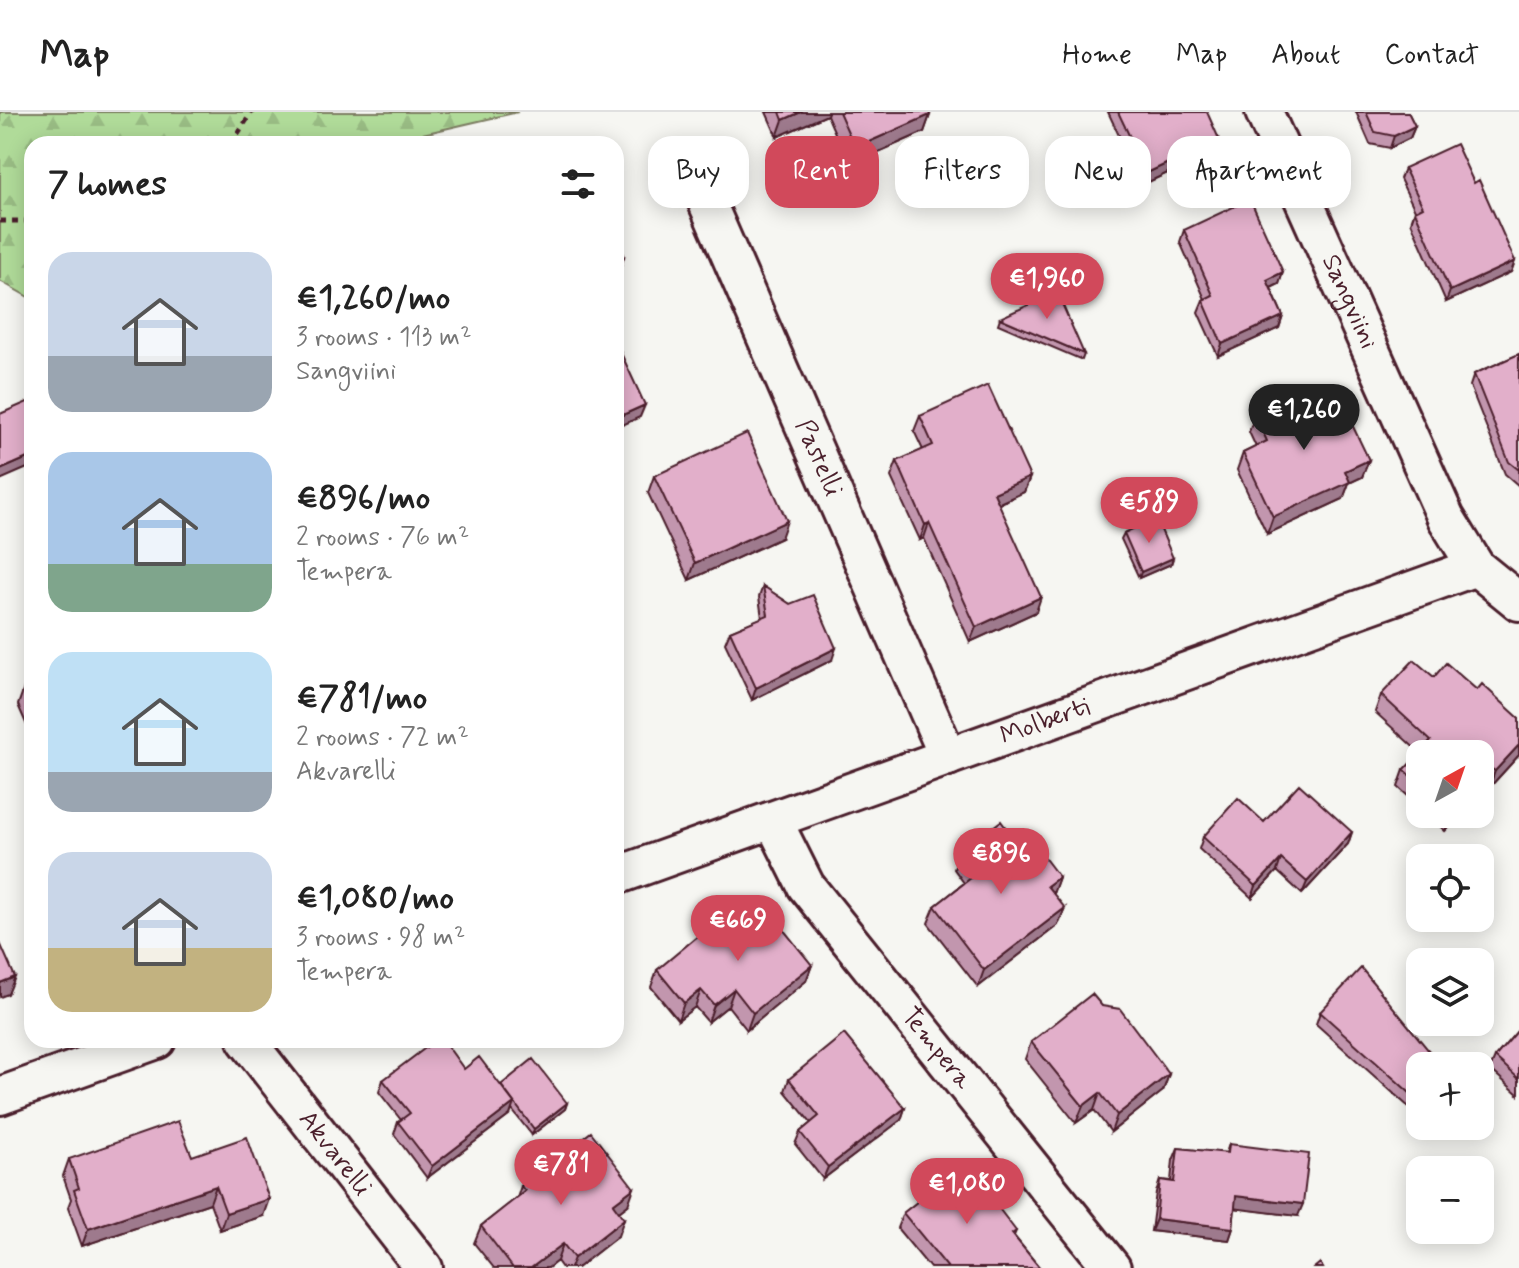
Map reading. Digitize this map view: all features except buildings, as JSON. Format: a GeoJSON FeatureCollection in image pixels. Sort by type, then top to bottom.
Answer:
{"type":"FeatureCollection","features":[{"type":"Feature","properties":{"kind":"street","name":"Sangviini"},"geometry":{"type":"LineString","coordinates":[[1264,112],[1446,518],[1476,567],[1519,602]]}},
{"type":"Feature","properties":{"kind":"street","name":"Pastelli"},"geometry":{"type":"LineString","coordinates":[[709,208],[948,757]]}},
{"type":"Feature","properties":{"kind":"street","name":"Molberti"},"geometry":{"type":"LineString","coordinates":[[624,873],[1476,567]]}},
{"type":"Feature","properties":{"kind":"street","name":"Tempera"},"geometry":{"type":"LineString","coordinates":[[773,820],[806,886],[1112,1268]]}},
{"type":"Feature","properties":{"kind":"street"},"geometry":{"type":"LineString","coordinates":[[0,1096],[135,1048]]}},
{"type":"Feature","properties":{"kind":"street","name":"Akvarelli"},"geometry":{"type":"LineString","coordinates":[[252,1048],[424,1268]]}},
{"type":"Feature","properties":{"kind":"path"},"geometry":{"type":"LineString","coordinates":[[236,136],[252,112]]}},
{"type":"Feature","properties":{"kind":"path"},"geometry":{"type":"LineString","coordinates":[[0,221],[24,221]]}},
{"type":"Feature","properties":{"kind":"green space"},"geometry":{"type":"Polygon","coordinates":[[[0,112],[518,112],[414,136],[24,136],[24,294],[0,281],[0,112]]]}}]}
